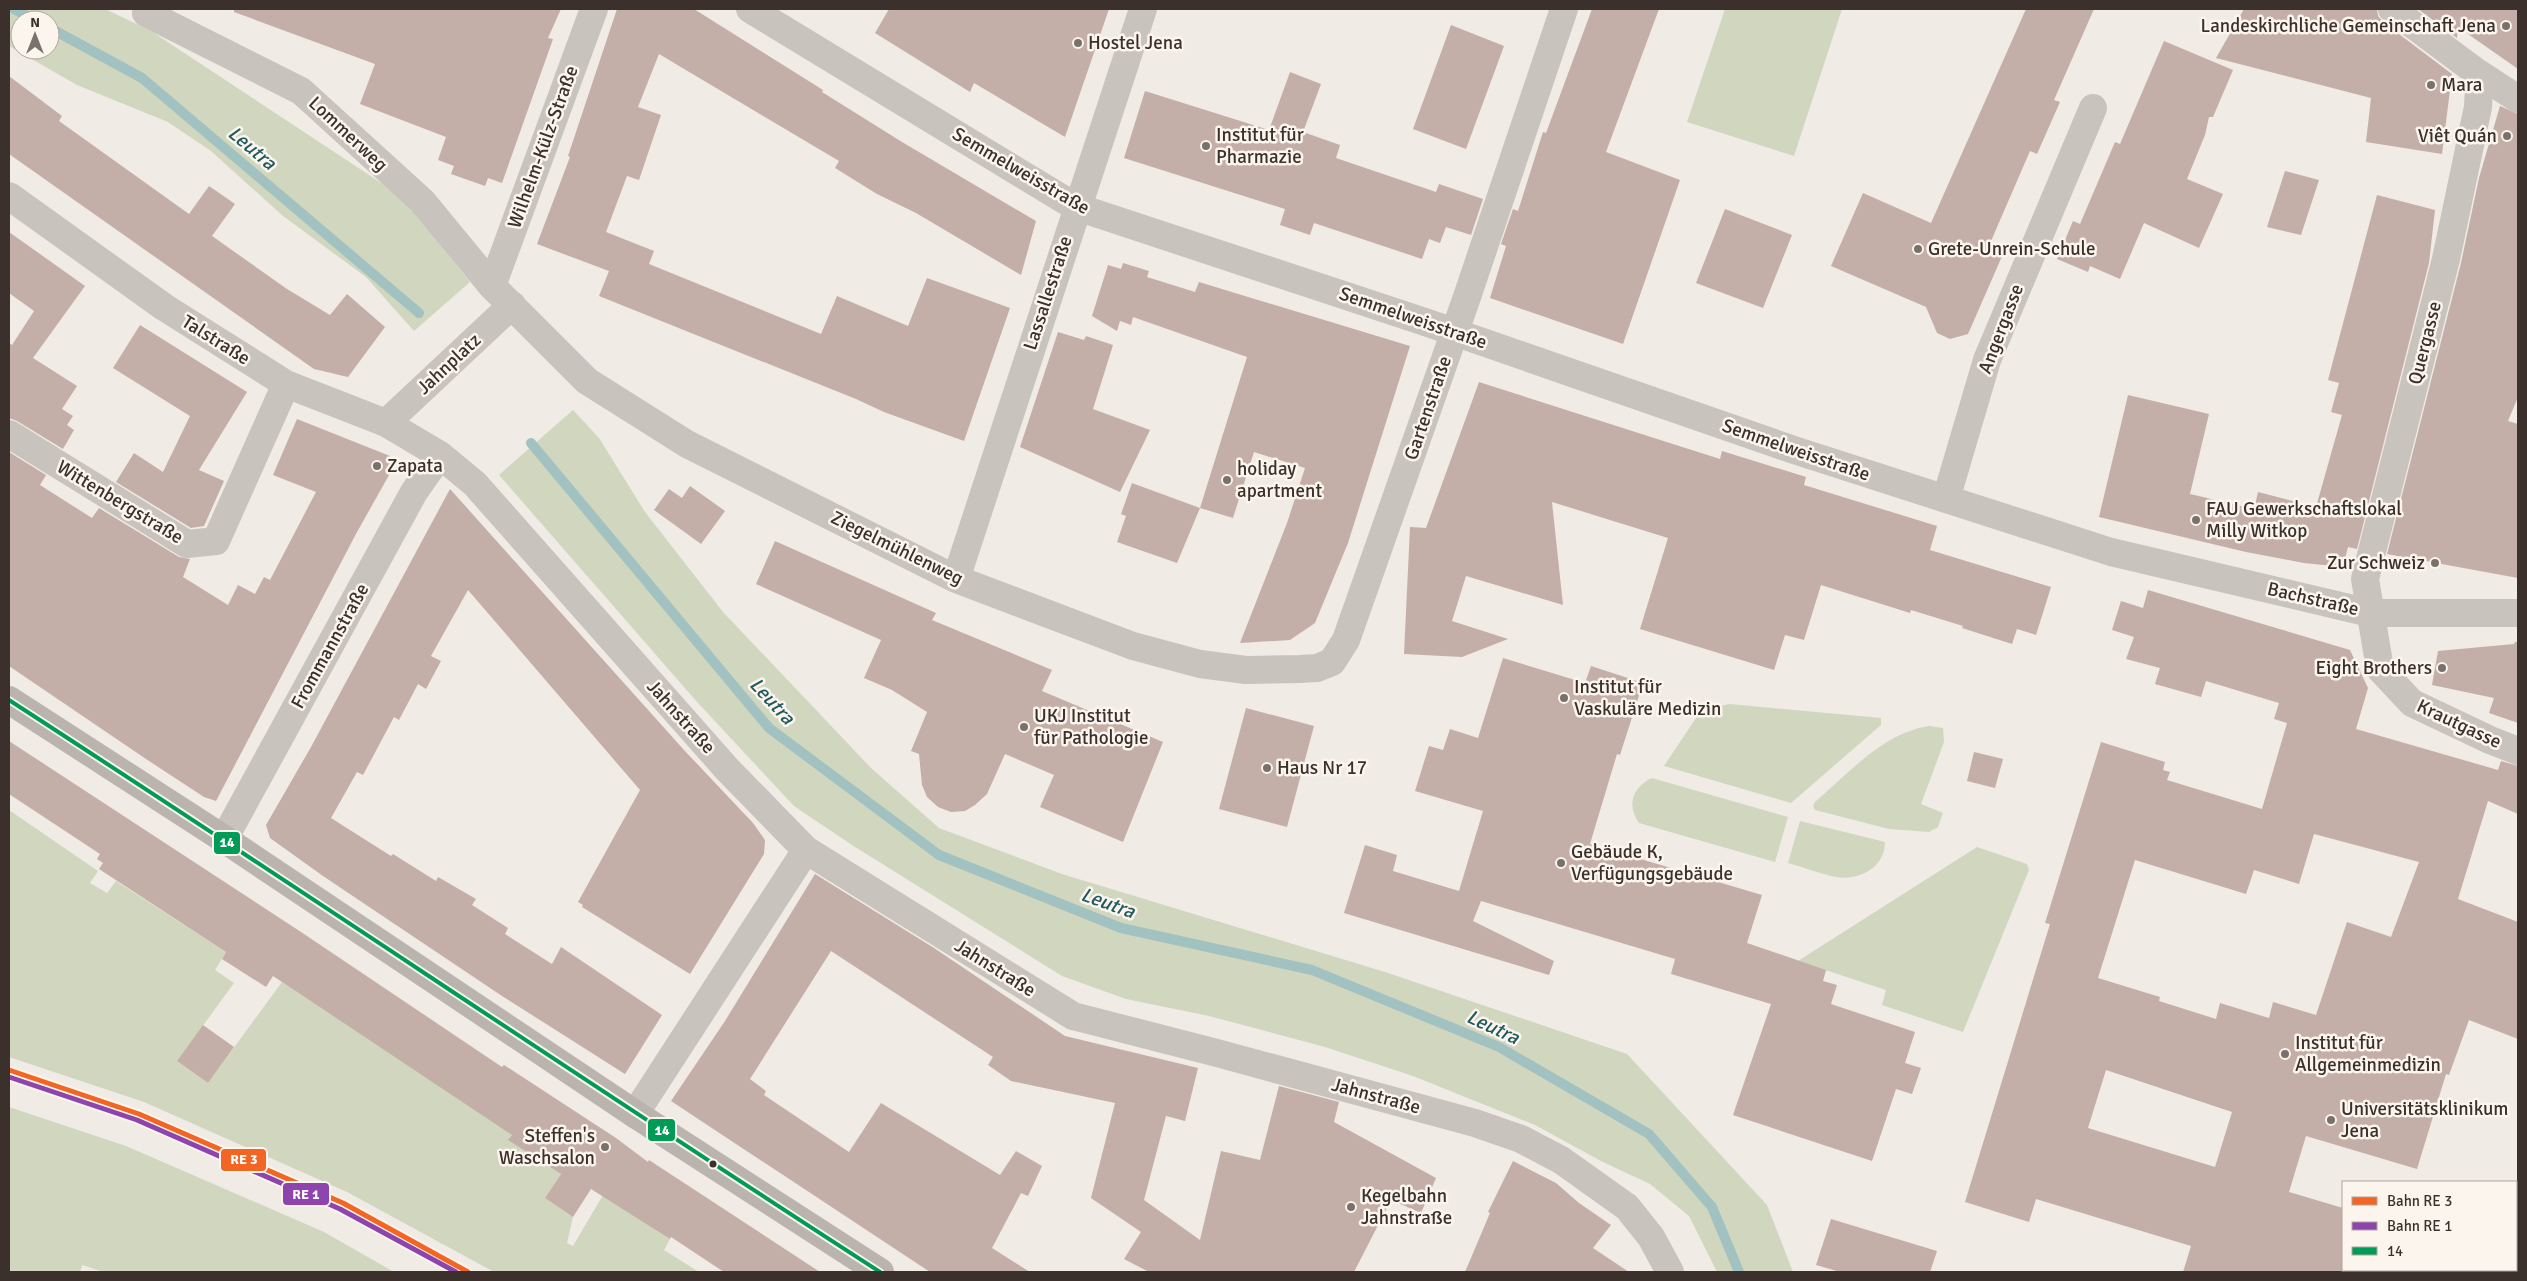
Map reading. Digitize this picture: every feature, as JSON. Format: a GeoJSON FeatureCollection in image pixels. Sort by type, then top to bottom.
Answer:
{"type":"FeatureCollection","features":[{"type":"Feature","properties":{"kind":"street","name":"Wilhelm-Külz-Straße"},"geometry":{"type":"LineString","coordinates":[[492,286],[594,9]]}},
{"type":"Feature","properties":{"kind":"street","name":"Semmelweisstraße"},"geometry":{"type":"LineString","coordinates":[[750,9],[1076,207],[1455,332],[1794,450],[2111,552]]}},
{"type":"Feature","properties":{"kind":"street","name":"Lassallestraße"},"geometry":{"type":"LineString","coordinates":[[956,579],[1076,207],[1143,9]]}},
{"type":"Feature","properties":{"kind":"street","name":"Gartenstraße"},"geometry":{"type":"LineString","coordinates":[[1332,662],[1346,640],[1455,332],[1564,9]]}},
{"type":"Feature","properties":{"kind":"street"},"geometry":{"type":"LineString","coordinates":[[2392,9],[2475,71],[2518,99]]}},
{"type":"Feature","properties":{"kind":"street","name":"Lommerweg"},"geometry":{"type":"LineString","coordinates":[[146,11],[301,91],[422,201],[492,286],[512,305]]}},
{"type":"Feature","properties":{"kind":"street","name":"Quergasse"},"geometry":{"type":"LineString","coordinates":[[2370,613],[2365,579],[2446,259],[2478,107],[2479,86],[2475,71]]}},
{"type":"Feature","properties":{"kind":"street","name":"Angergasse"},"geometry":{"type":"LineString","coordinates":[[1946,499],[1987,360],[2093,108]]}},
{"type":"Feature","properties":{"kind":"street","name":"Talstraße"},"geometry":{"type":"LineString","coordinates":[[9,196],[164,307],[286,384],[386,423],[440,455]]}},
{"type":"Feature","properties":{"kind":"street","name":"Ziegelmühlenweg"},"geometry":{"type":"LineString","coordinates":[[512,305],[587,381],[687,444],[956,579],[1133,646],[1200,664],[1246,670],[1317,668],[1332,662]]}},
{"type":"Feature","properties":{"kind":"street","name":"Jahnplatz"},"geometry":{"type":"LineString","coordinates":[[386,423],[512,305]]}},
{"type":"Feature","properties":{"kind":"street","name":"Wittenbergstraße"},"geometry":{"type":"LineString","coordinates":[[9,434],[187,544],[216,541],[286,384]]}},
{"type":"Feature","properties":{"kind":"street","name":"Frommannstraße"},"geometry":{"type":"LineString","coordinates":[[224,839],[414,492],[440,455]]}},
{"type":"Feature","properties":{"kind":"street","name":"Jahnstraße"},"geometry":{"type":"LineString","coordinates":[[440,455],[474,484],[727,769],[806,850],[1072,1016],[1456,1118],[1521,1139],[1561,1160],[1627,1207],[1651,1237],[1670,1272]]}},
{"type":"Feature","properties":{"kind":"street","name":"Bachstraße"},"geometry":{"type":"LineString","coordinates":[[2111,552],[2370,613],[2518,613]]}},
{"type":"Feature","properties":{"kind":"street","name":"Krautgasse"},"geometry":{"type":"LineString","coordinates":[[2370,613],[2380,669],[2412,703],[2490,740],[2518,751]]}},
{"type":"Feature","properties":{"kind":"street"},"geometry":{"type":"LineString","coordinates":[[9,700],[224,839],[635,1114],[880,1272]]}},
{"type":"Feature","properties":{"kind":"street"},"geometry":{"type":"LineString","coordinates":[[635,1114],[806,850]]}},
{"type":"Feature","properties":{"kind":"green space"},"geometry":{"type":"Polygon","coordinates":[[[9,9],[105,9],[151,31],[401,196],[470,282],[414,331],[366,277],[283,216],[211,151],[168,122],[77,85],[33,60],[60,60],[60,10],[10,10],[10,47],[9,9]]]}},
{"type":"Feature","properties":{"kind":"green space"},"geometry":{"type":"Polygon","coordinates":[[[1725,9],[1842,9],[1794,156],[1687,122],[1725,9]]]}},
{"type":"Feature","properties":{"kind":"green space"},"geometry":{"type":"Polygon","coordinates":[[[573,410],[599,438],[645,512],[723,612],[871,768],[939,828],[1062,874],[1385,972],[1627,1054],[1767,1205],[1793,1272],[1717,1272],[1689,1216],[1650,1184],[1601,1161],[1535,1125],[1413,1076],[1325,1047],[1209,1016],[1126,999],[1062,976],[852,845],[794,806],[698,703],[499,475],[573,410]]]}},
{"type":"Feature","properties":{"kind":"green space"},"geometry":{"type":"Polygon","coordinates":[[[1730,704],[1881,718],[1881,725],[1791,803],[1664,766],[1700,712],[1730,704]]]}},
{"type":"Feature","properties":{"kind":"green space"},"geometry":{"type":"Polygon","coordinates":[[[1929,726],[1943,728],[1944,742],[1921,804],[1943,813],[1938,827],[1929,832],[1889,829],[1815,810],[1813,806],[1815,802],[1882,745],[1912,730],[1929,726]]]}},
{"type":"Feature","properties":{"kind":"green space"},"geometry":{"type":"Polygon","coordinates":[[[1652,778],[1788,817],[1775,862],[1639,823],[1632,803],[1640,786],[1652,778]]]}},
{"type":"Feature","properties":{"kind":"green space"},"geometry":{"type":"Polygon","coordinates":[[[9,810],[98,871],[90,883],[107,893],[116,881],[226,952],[215,970],[234,983],[177,1061],[208,1083],[282,982],[512,1134],[509,1140],[561,1174],[545,1198],[573,1217],[567,1243],[573,1246],[603,1195],[670,1239],[664,1250],[699,1272],[494,1272],[347,1192],[144,1102],[9,1057],[9,810]]]}},
{"type":"Feature","properties":{"kind":"green space"},"geometry":{"type":"Polygon","coordinates":[[[1800,821],[1885,842],[1881,859],[1870,870],[1854,877],[1845,878],[1830,876],[1788,863],[1800,821]]]}},
{"type":"Feature","properties":{"kind":"green space"},"geometry":{"type":"Polygon","coordinates":[[[1977,847],[2027,864],[2029,870],[1963,1032],[1882,1005],[1886,990],[1798,961],[1977,847]]]}},
{"type":"Feature","properties":{"kind":"green space"},"geometry":{"type":"Polygon","coordinates":[[[9,1107],[126,1146],[324,1232],[394,1272],[104,1272],[82,1265],[80,1272],[9,1272],[9,1107]]]}},
{"type":"Feature","properties":{"kind":"building"},"geometry":{"type":"Polygon","coordinates":[[[234,9],[561,9],[548,38],[553,39],[502,183],[488,178],[485,186],[451,174],[454,166],[438,160],[446,137],[360,104],[375,64],[234,12],[234,9]]]}},
{"type":"Feature","properties":{"kind":"building"},"geometry":{"type":"Polygon","coordinates":[[[617,9],[694,9],[902,142],[1036,221],[1021,275],[916,213],[877,194],[835,168],[839,161],[659,54],[638,107],[661,115],[639,180],[627,176],[606,232],[654,251],[649,264],[821,334],[837,296],[908,326],[927,278],[1010,308],[964,441],[884,412],[599,296],[609,271],[537,244],[570,157],[568,156],[617,9]]]}},
{"type":"Feature","properties":{"kind":"building"},"geometry":{"type":"Polygon","coordinates":[[[889,9],[1109,9],[1065,137],[974,83],[970,92],[875,33],[889,9]]]}},
{"type":"Feature","properties":{"kind":"building"},"geometry":{"type":"Polygon","coordinates":[[[1592,9],[1659,9],[1606,152],[1680,180],[1623,344],[1490,298],[1506,246],[1501,244],[1513,209],[1518,211],[1543,132],[1546,133],[1592,9]]]}},
{"type":"Feature","properties":{"kind":"building"},"geometry":{"type":"Polygon","coordinates":[[[2026,9],[2094,9],[2054,100],[2060,102],[2037,154],[2030,151],[1988,248],[2003,254],[1968,334],[1950,339],[1937,333],[1926,307],[1831,266],[1863,193],[1931,223],[2026,9]]]}},
{"type":"Feature","properties":{"kind":"building"},"geometry":{"type":"Polygon","coordinates":[[[2244,9],[2377,9],[2378,16],[2383,22],[2452,74],[2442,154],[2366,142],[2371,98],[2216,58],[2244,9]]]}},
{"type":"Feature","properties":{"kind":"building"},"geometry":{"type":"Polygon","coordinates":[[[2418,9],[2518,9],[2518,69],[2458,27],[2457,38],[2418,9]]]}},
{"type":"Feature","properties":{"kind":"building"},"geometry":{"type":"Polygon","coordinates":[[[1451,25],[1504,46],[1466,149],[1413,129],[1451,25]]]}},
{"type":"Feature","properties":{"kind":"building"},"geometry":{"type":"Polygon","coordinates":[[[2164,41],[2233,70],[2213,117],[2209,117],[2205,135],[2187,179],[2223,194],[2199,248],[2144,223],[2120,279],[2090,266],[2088,272],[2057,259],[2073,221],[2080,224],[2115,142],[2120,144],[2164,41]]]}},
{"type":"Feature","properties":{"kind":"building"},"geometry":{"type":"Polygon","coordinates":[[[1290,72],[1321,84],[1303,132],[1340,145],[1336,158],[1436,192],[1439,184],[1483,199],[1471,235],[1446,227],[1440,243],[1429,239],[1422,259],[1314,223],[1310,235],[1280,225],[1285,209],[1124,158],[1145,91],[1269,130],[1290,72]]]}},
{"type":"Feature","properties":{"kind":"building"},"geometry":{"type":"Polygon","coordinates":[[[9,76],[62,116],[59,121],[189,214],[209,186],[235,204],[212,236],[287,289],[330,315],[347,294],[385,327],[348,377],[314,369],[9,154],[9,76]]]}},
{"type":"Feature","properties":{"kind":"building"},"geometry":{"type":"Polygon","coordinates":[[[2500,106],[2518,114],[2518,397],[2508,421],[2518,424],[2518,578],[2387,554],[2461,263],[2479,178],[2500,106]]]}},
{"type":"Feature","properties":{"kind":"building"},"geometry":{"type":"Polygon","coordinates":[[[2285,171],[2319,180],[2301,235],[2267,227],[2285,171]]]}},
{"type":"Feature","properties":{"kind":"building"},"geometry":{"type":"Polygon","coordinates":[[[2377,195],[2435,210],[2429,263],[2357,549],[2348,547],[2343,567],[2304,563],[2246,552],[2099,517],[2128,395],[2209,414],[2190,494],[2254,509],[2258,492],[2316,507],[2342,415],[2331,412],[2339,383],[2328,380],[2377,195]]]}},
{"type":"Feature","properties":{"kind":"building"},"geometry":{"type":"Polygon","coordinates":[[[1725,209],[1792,235],[1763,308],[1696,283],[1725,209]]]}},
{"type":"Feature","properties":{"kind":"building"},"geometry":{"type":"Polygon","coordinates":[[[9,232],[85,286],[33,358],[77,386],[62,409],[73,416],[67,425],[74,430],[63,449],[9,418],[9,343],[12,345],[34,311],[9,293],[9,232]]]}},
{"type":"Feature","properties":{"kind":"building"},"geometry":{"type":"Polygon","coordinates":[[[1123,263],[1149,271],[1147,277],[1195,292],[1199,282],[1410,346],[1348,543],[1315,623],[1290,640],[1240,643],[1287,523],[1305,468],[1254,452],[1233,518],[1200,508],[1247,357],[1133,317],[1131,325],[1120,321],[1117,331],[1092,316],[1108,265],[1121,269],[1123,263]]]}},
{"type":"Feature","properties":{"kind":"building"},"geometry":{"type":"Polygon","coordinates":[[[140,325],[247,392],[199,470],[224,481],[204,526],[191,528],[116,482],[134,453],[163,472],[190,416],[113,368],[140,325]]]}},
{"type":"Feature","properties":{"kind":"building"},"geometry":{"type":"Polygon","coordinates":[[[1058,332],[1084,340],[1086,336],[1113,345],[1093,409],[1150,430],[1120,492],[1020,447],[1058,332]]]}},
{"type":"Feature","properties":{"kind":"building"},"geometry":{"type":"Polygon","coordinates":[[[1479,382],[1720,459],[1722,451],[1806,477],[1804,485],[1937,526],[1930,550],[2051,587],[2036,635],[2017,629],[2012,644],[1962,628],[1963,626],[1911,610],[1910,613],[1821,585],[1804,640],[1785,635],[1774,670],[1640,629],[1668,538],[1552,502],[1563,605],[1466,576],[1452,621],[1508,639],[1462,657],[1404,654],[1410,527],[1426,528],[1479,382]]]}},
{"type":"Feature","properties":{"kind":"building"},"geometry":{"type":"Polygon","coordinates":[[[297,419],[390,456],[393,468],[357,532],[216,801],[204,797],[9,666],[9,452],[46,475],[40,485],[92,518],[99,508],[179,557],[190,559],[183,577],[228,605],[238,585],[255,594],[264,577],[270,580],[316,492],[273,475],[297,419]]]}},
{"type":"Feature","properties":{"kind":"building"},"geometry":{"type":"Polygon","coordinates":[[[1132,483],[1200,508],[1177,563],[1117,542],[1126,516],[1121,514],[1132,483]]]}},
{"type":"Feature","properties":{"kind":"building"},"geometry":{"type":"Polygon","coordinates":[[[690,486],[725,511],[701,544],[654,510],[669,489],[682,498],[690,486]]]}},
{"type":"Feature","properties":{"kind":"building"},"geometry":{"type":"Polygon","coordinates":[[[450,489],[684,750],[753,823],[765,840],[764,854],[690,974],[582,907],[583,905],[578,902],[640,790],[468,590],[431,656],[441,661],[426,689],[418,684],[399,720],[394,717],[363,775],[357,772],[331,818],[391,856],[393,854],[436,881],[438,877],[476,899],[472,905],[508,928],[505,934],[552,964],[561,947],[662,1015],[625,1074],[502,996],[323,876],[270,838],[266,825],[311,747],[450,489]]]}},
{"type":"Feature","properties":{"kind":"building","name":"UKJ Institut für Pathologie"},"geometry":{"type":"Polygon","coordinates":[[[775,541],[936,613],[932,620],[1052,670],[1042,691],[1163,742],[1123,842],[1040,807],[1054,775],[1005,754],[987,794],[975,805],[965,811],[951,812],[938,807],[927,797],[922,785],[919,754],[911,751],[927,712],[892,690],[864,678],[881,640],[756,584],[775,541]]]}},
{"type":"Feature","properties":{"kind":"building"},"geometry":{"type":"Polygon","coordinates":[[[2148,590],[2350,650],[2368,688],[2356,729],[2498,770],[2501,761],[2518,766],[2518,814],[2488,801],[2458,899],[2518,922],[2518,1039],[2469,1020],[2449,1075],[2446,1074],[2417,1169],[2306,1136],[2289,1192],[2342,1208],[2343,1272],[2183,1272],[2191,1246],[2036,1199],[2029,1222],[1965,1202],[2050,924],[2045,923],[2101,742],[2165,762],[2163,770],[2170,772],[2167,780],[2262,809],[2287,723],[2274,719],[2279,703],[2206,681],[2201,697],[2155,684],[2160,668],[2126,659],[2134,637],[2112,630],[2121,601],[2143,608],[2148,590]],[[2314,834],[2299,884],[2254,870],[2246,894],[2135,860],[2098,978],[2160,997],[2159,1001],[2216,1019],[2220,1003],[2269,1018],[2273,1002],[2316,1015],[2347,922],[2391,937],[2419,862],[2314,834]],[[2106,1070],[2088,1128],[2215,1167],[2232,1112],[2106,1070]]]}},
{"type":"Feature","properties":{"kind":"building"},"geometry":{"type":"Polygon","coordinates":[[[2518,642],[2518,723],[2489,713],[2494,698],[2432,685],[2438,651],[2514,644],[2518,642]]]}},
{"type":"Feature","properties":{"kind":"building"},"geometry":{"type":"Polygon","coordinates":[[[1503,658],[1585,683],[1591,666],[1643,683],[1620,755],[1617,754],[1590,844],[1762,895],[1747,943],[1826,970],[1823,981],[1837,985],[1831,1004],[1915,1032],[1905,1063],[1921,1068],[1912,1094],[1896,1089],[1872,1161],[1733,1115],[1771,1004],[1671,974],[1675,959],[1481,901],[1473,921],[1554,961],[1549,975],[1344,913],[1365,845],[1397,855],[1393,871],[1459,891],[1483,811],[1415,791],[1429,746],[1443,750],[1450,729],[1478,738],[1503,658]]]}},
{"type":"Feature","properties":{"kind":"building","name":"Haus Nr 17"},"geometry":{"type":"Polygon","coordinates":[[[1246,708],[1314,726],[1287,827],[1219,809],[1246,708]]]}},
{"type":"Feature","properties":{"kind":"building"},"geometry":{"type":"Polygon","coordinates":[[[9,741],[301,932],[502,1067],[504,1065],[616,1138],[648,1162],[649,1160],[820,1272],[724,1272],[671,1237],[670,1239],[591,1189],[573,1217],[545,1198],[561,1174],[508,1140],[512,1135],[273,976],[266,987],[222,959],[226,952],[99,869],[103,863],[97,859],[100,854],[9,794],[9,741]]]}},
{"type":"Feature","properties":{"kind":"building"},"geometry":{"type":"Polygon","coordinates":[[[1974,752],[2003,759],[1995,788],[1967,781],[1974,752]]]}},
{"type":"Feature","properties":{"kind":"building"},"geometry":{"type":"Polygon","coordinates":[[[815,874],[934,948],[1065,1036],[1198,1068],[1185,1121],[1166,1116],[1144,1200],[1200,1240],[1221,1151],[1260,1160],[1279,1086],[1339,1102],[1334,1122],[1436,1178],[1421,1213],[1391,1200],[1354,1272],[1149,1272],[1124,1259],[1141,1232],[1091,1198],[1115,1103],[1011,1081],[988,1065],[993,1057],[831,951],[750,1079],[766,1091],[764,1095],[849,1152],[881,1103],[1000,1175],[1016,1151],[1042,1166],[1028,1196],[1021,1193],[992,1248],[1030,1272],[930,1272],[671,1101],[725,1021],[815,874]]]}},
{"type":"Feature","properties":{"kind":"building"},"geometry":{"type":"Polygon","coordinates":[[[203,1025],[234,1047],[208,1083],[177,1061],[203,1025]]]}},
{"type":"Feature","properties":{"kind":"building"},"geometry":{"type":"Polygon","coordinates":[[[1513,1161],[1556,1183],[1579,1203],[1611,1225],[1593,1248],[1629,1272],[1465,1272],[1490,1213],[1488,1212],[1513,1161]]]}},
{"type":"Feature","properties":{"kind":"building"},"geometry":{"type":"Polygon","coordinates":[[[1831,1219],[1937,1251],[1930,1272],[1840,1272],[1816,1265],[1831,1219]]]}},
{"type":"Feature","properties":{"kind":"waterway","name":"Leutra"},"geometry":{"type":"LineString","coordinates":[[60,33],[142,78],[419,313]]}},
{"type":"Feature","properties":{"kind":"waterway","name":"Leutra"},"geometry":{"type":"LineString","coordinates":[[531,443],[769,728],[939,855],[1121,928],[1312,970],[1499,1047],[1649,1134],[1712,1207],[1739,1272]]}},
{"type":"Feature","properties":{"kind":"transit line","name":"14"},"geometry":{"type":"LineString","coordinates":[[9,700],[880,1272]]}},
{"type":"Feature","properties":{"kind":"transit line"},"geometry":{"type":"LineString","coordinates":[[9,1070],[139,1114],[343,1203],[468,1272]]}},
{"type":"Feature","properties":{"kind":"transit line"},"geometry":{"type":"LineString","coordinates":[[9,1077],[137,1120],[340,1209],[456,1272]]}},
{"type":"Feature","properties":{"kind":"place","name":"Landeskirchliche Gemeinschaft Jena"},"geometry":{"type":"Point","coordinates":[2506,26]}},
{"type":"Feature","properties":{"kind":"place","name":"Hostel Jena"},"geometry":{"type":"Point","coordinates":[1078,43]}},
{"type":"Feature","properties":{"kind":"place","name":"Mara"},"geometry":{"type":"Point","coordinates":[2431,85]}},
{"type":"Feature","properties":{"kind":"place","name":"Viêt Quán"},"geometry":{"type":"Point","coordinates":[2507,136]}},
{"type":"Feature","properties":{"kind":"place","name":"Institut für Pharmazie"},"geometry":{"type":"Point","coordinates":[1206,146]}},
{"type":"Feature","properties":{"kind":"place","name":"Grete-Unrein-Schule"},"geometry":{"type":"Point","coordinates":[1918,249]}},
{"type":"Feature","properties":{"kind":"place","name":"Zapata"},"geometry":{"type":"Point","coordinates":[377,466]}},
{"type":"Feature","properties":{"kind":"place","name":"holiday apartment"},"geometry":{"type":"Point","coordinates":[1227,480]}},
{"type":"Feature","properties":{"kind":"place","name":"FAU Gewerkschaftslokal Milly Witkop"},"geometry":{"type":"Point","coordinates":[2196,520]}},
{"type":"Feature","properties":{"kind":"place","name":"Zur Schweiz"},"geometry":{"type":"Point","coordinates":[2435,563]}},
{"type":"Feature","properties":{"kind":"place","name":"Eight Brothers"},"geometry":{"type":"Point","coordinates":[2442,668]}},
{"type":"Feature","properties":{"kind":"place","name":"Institut für Vaskuläre Medizin"},"geometry":{"type":"Point","coordinates":[1564,698]}},
{"type":"Feature","properties":{"kind":"place","name":"UKJ Institut für Pathologie"},"geometry":{"type":"Point","coordinates":[1024,727]}},
{"type":"Feature","properties":{"kind":"place","name":"Haus Nr 17"},"geometry":{"type":"Point","coordinates":[1267,768]}},
{"type":"Feature","properties":{"kind":"place","name":"Gebäude K, Verfügungsgebäude"},"geometry":{"type":"Point","coordinates":[1561,863]}},
{"type":"Feature","properties":{"kind":"place","name":"Institut für Allgemeinmedizin"},"geometry":{"type":"Point","coordinates":[2285,1054]}},
{"type":"Feature","properties":{"kind":"place","name":"Universitätsklinikum Jena"},"geometry":{"type":"Point","coordinates":[2331,1120]}},
{"type":"Feature","properties":{"kind":"place","name":"Steffen's Waschsalon"},"geometry":{"type":"Point","coordinates":[605,1147]}},
{"type":"Feature","properties":{"kind":"place","name":"Kegelbahn Jahnstraße"},"geometry":{"type":"Point","coordinates":[1351,1207]}}]}
